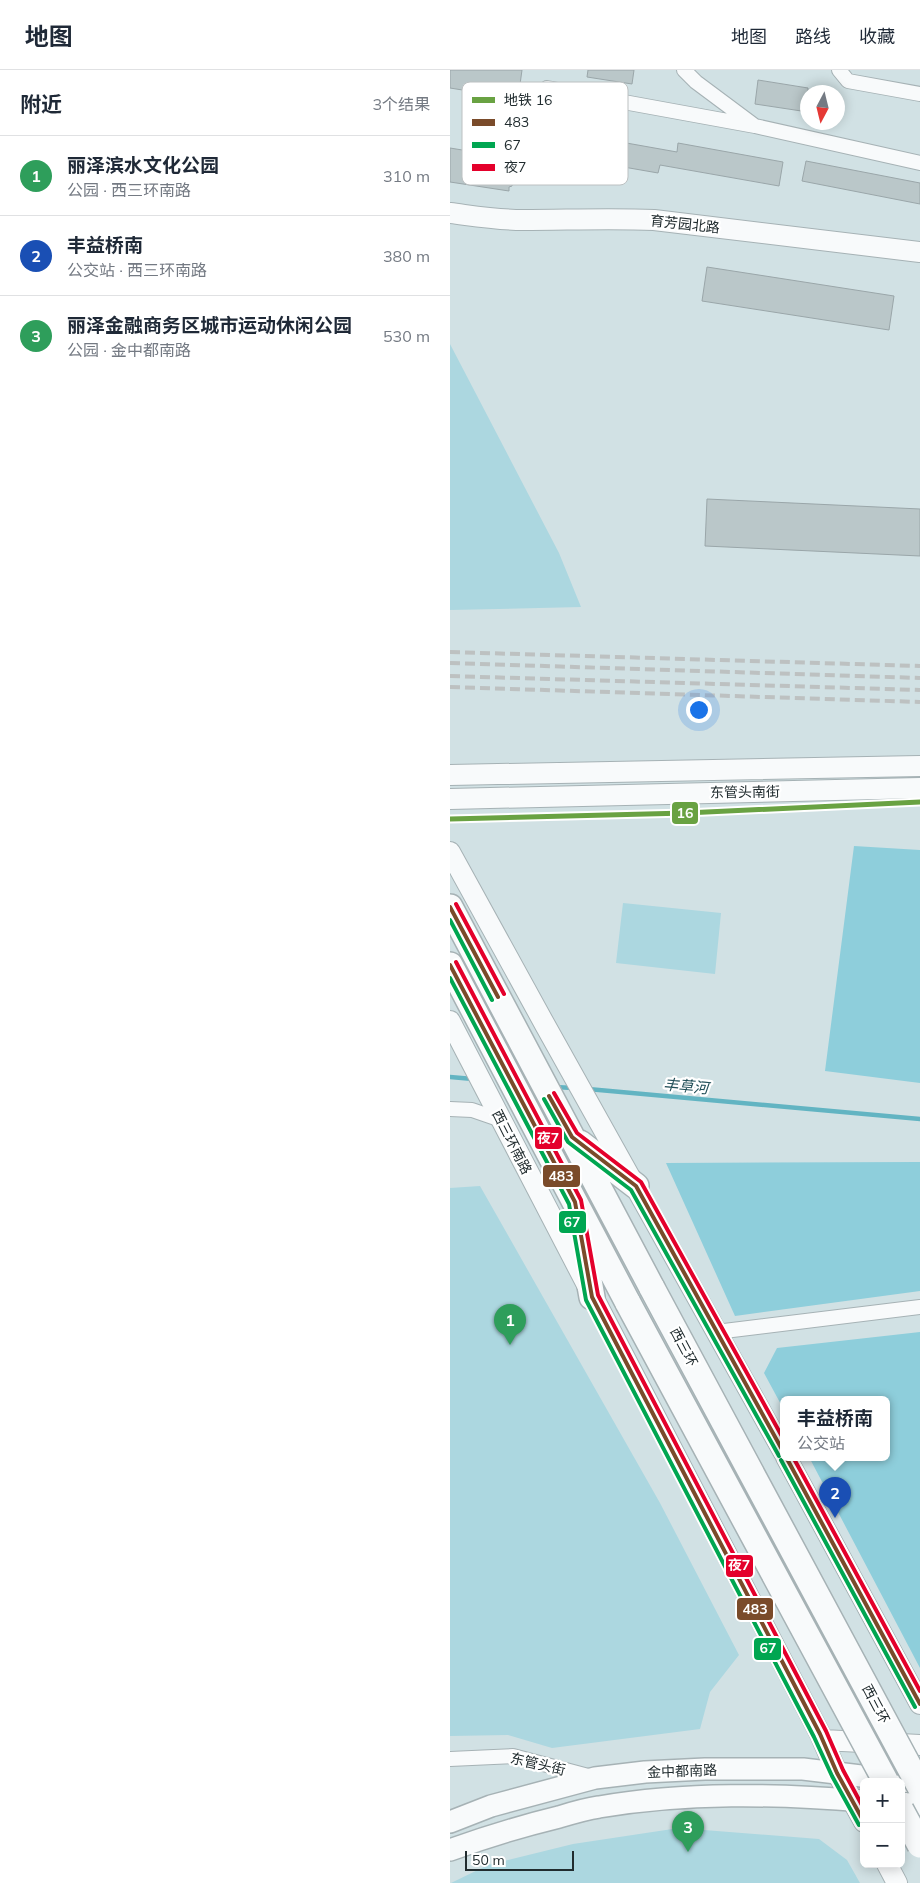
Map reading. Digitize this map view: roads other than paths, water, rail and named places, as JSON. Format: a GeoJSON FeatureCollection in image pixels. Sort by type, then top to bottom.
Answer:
{"type":"FeatureCollection","features":[{"type":"Feature","properties":{"kind":"highway","name":"西三环"},"geometry":{"type":"LineString","coordinates":[[450,907],[547,1092],[920,1785]]}},
{"type":"Feature","properties":{"kind":"highway","name":"西三环"},"geometry":{"type":"LineString","coordinates":[[450,965],[628,1302],[884,1778]]}},
{"type":"Feature","properties":{"kind":"highway"},"geometry":{"type":"LineString","coordinates":[[572,1137],[636,1186]]}},
{"type":"Feature","properties":{"kind":"highway"},"geometry":{"type":"LineString","coordinates":[[575,1202],[592,1297]]}},
{"type":"Feature","properties":{"kind":"highway"},"geometry":{"type":"LineString","coordinates":[[905,1817],[920,1845]]}},
{"type":"Feature","properties":{"kind":"main road","name":"金中都南路"},"geometry":{"type":"LineString","coordinates":[[450,1822],[491,1806],[595,1778],[645,1772],[705,1769],[803,1769],[920,1785]]}},
{"type":"Feature","properties":{"kind":"main road","name":"金中都南路"},"geometry":{"type":"LineString","coordinates":[[450,1850],[497,1834],[597,1807],[646,1800],[717,1795],[858,1800]]}},
{"type":"Feature","properties":{"kind":"main road"},"geometry":{"type":"LineString","coordinates":[[905,1803],[920,1805]]}},
{"type":"Feature","properties":{"kind":"street"},"geometry":{"type":"LineString","coordinates":[[684,70],[696,82],[755,126]]}},
{"type":"Feature","properties":{"kind":"street"},"geometry":{"type":"LineString","coordinates":[[839,70],[848,82],[920,94]]}},
{"type":"Feature","properties":{"kind":"street"},"geometry":{"type":"LineString","coordinates":[[628,103],[755,126],[920,163]]}},
{"type":"Feature","properties":{"kind":"street","name":"育芳园北路"},"geometry":{"type":"LineString","coordinates":[[450,213],[523,220],[611,218],[654,220],[920,252]]}},
{"type":"Feature","properties":{"kind":"street","name":"东管头南街"},"geometry":{"type":"LineString","coordinates":[[450,775],[920,766]]}},
{"type":"Feature","properties":{"kind":"street","name":"东管头南街"},"geometry":{"type":"LineString","coordinates":[[450,799],[920,788]]}},
{"type":"Feature","properties":{"kind":"street"},"geometry":{"type":"LineString","coordinates":[[450,852],[582,1095],[636,1186],[780,1446]]}},
{"type":"Feature","properties":{"kind":"street","name":"西三环南路"},"geometry":{"type":"LineString","coordinates":[[450,1022],[823,1740],[837,1773],[858,1800]]}},
{"type":"Feature","properties":{"kind":"street"},"geometry":{"type":"LineString","coordinates":[[450,1109],[472,1110],[501,1120]]}},
{"type":"Feature","properties":{"kind":"street"},"geometry":{"type":"LineString","coordinates":[[716,1332],[920,1307]]}},
{"type":"Feature","properties":{"kind":"street"},"geometry":{"type":"LineString","coordinates":[[788,1461],[920,1704]]}},
{"type":"Feature","properties":{"kind":"street"},"geometry":{"type":"LineString","coordinates":[[823,1740],[920,1745]]}},
{"type":"Feature","properties":{"kind":"street","name":"东管头街"},"geometry":{"type":"LineString","coordinates":[[450,1759],[513,1756],[595,1778]]}},
{"type":"Feature","properties":{"kind":"street"},"geometry":{"type":"LineString","coordinates":[[905,1822],[920,1823]]}},
{"type":"Feature","properties":{"kind":"street"},"geometry":{"type":"LineString","coordinates":[[889,1868],[897,1883]]}},
{"type":"Feature","properties":{"kind":"waterway","name":"丰草河"},"geometry":{"type":"LineString","coordinates":[[450,1077],[473,1079]]}},
{"type":"Feature","properties":{"kind":"waterway","name":"丰草河"},"geometry":{"type":"LineString","coordinates":[[555,1087],[573,1088]]}},
{"type":"Feature","properties":{"kind":"waterway","name":"丰草河"},"geometry":{"type":"LineString","coordinates":[[588,1089],[920,1119]]}},
{"type":"Feature","properties":{"kind":"railway"},"geometry":{"type":"LineString","coordinates":[[450,652],[920,666]]}},
{"type":"Feature","properties":{"kind":"railway"},"geometry":{"type":"LineString","coordinates":[[450,663],[920,678]]}},
{"type":"Feature","properties":{"kind":"railway"},"geometry":{"type":"LineString","coordinates":[[450,676],[920,690]]}},
{"type":"Feature","properties":{"kind":"railway"},"geometry":{"type":"LineString","coordinates":[[450,687],[920,702]]}},
{"type":"Feature","properties":{"kind":"metro line","name":"16"},"geometry":{"type":"LineString","coordinates":[[450,819],[686,813],[920,802]]}},
{"type":"Feature","properties":{"kind":"place","name":"丽泽滨水文化公园"},"geometry":{"type":"Point","coordinates":[510,1345]}},
{"type":"Feature","properties":{"kind":"place","name":"丰益桥南"},"geometry":{"type":"Point","coordinates":[835,1518]}},
{"type":"Feature","properties":{"kind":"place","name":"丽泽金融商务区城市运动休闲公园"},"geometry":{"type":"Point","coordinates":[688,1852]}}]}
